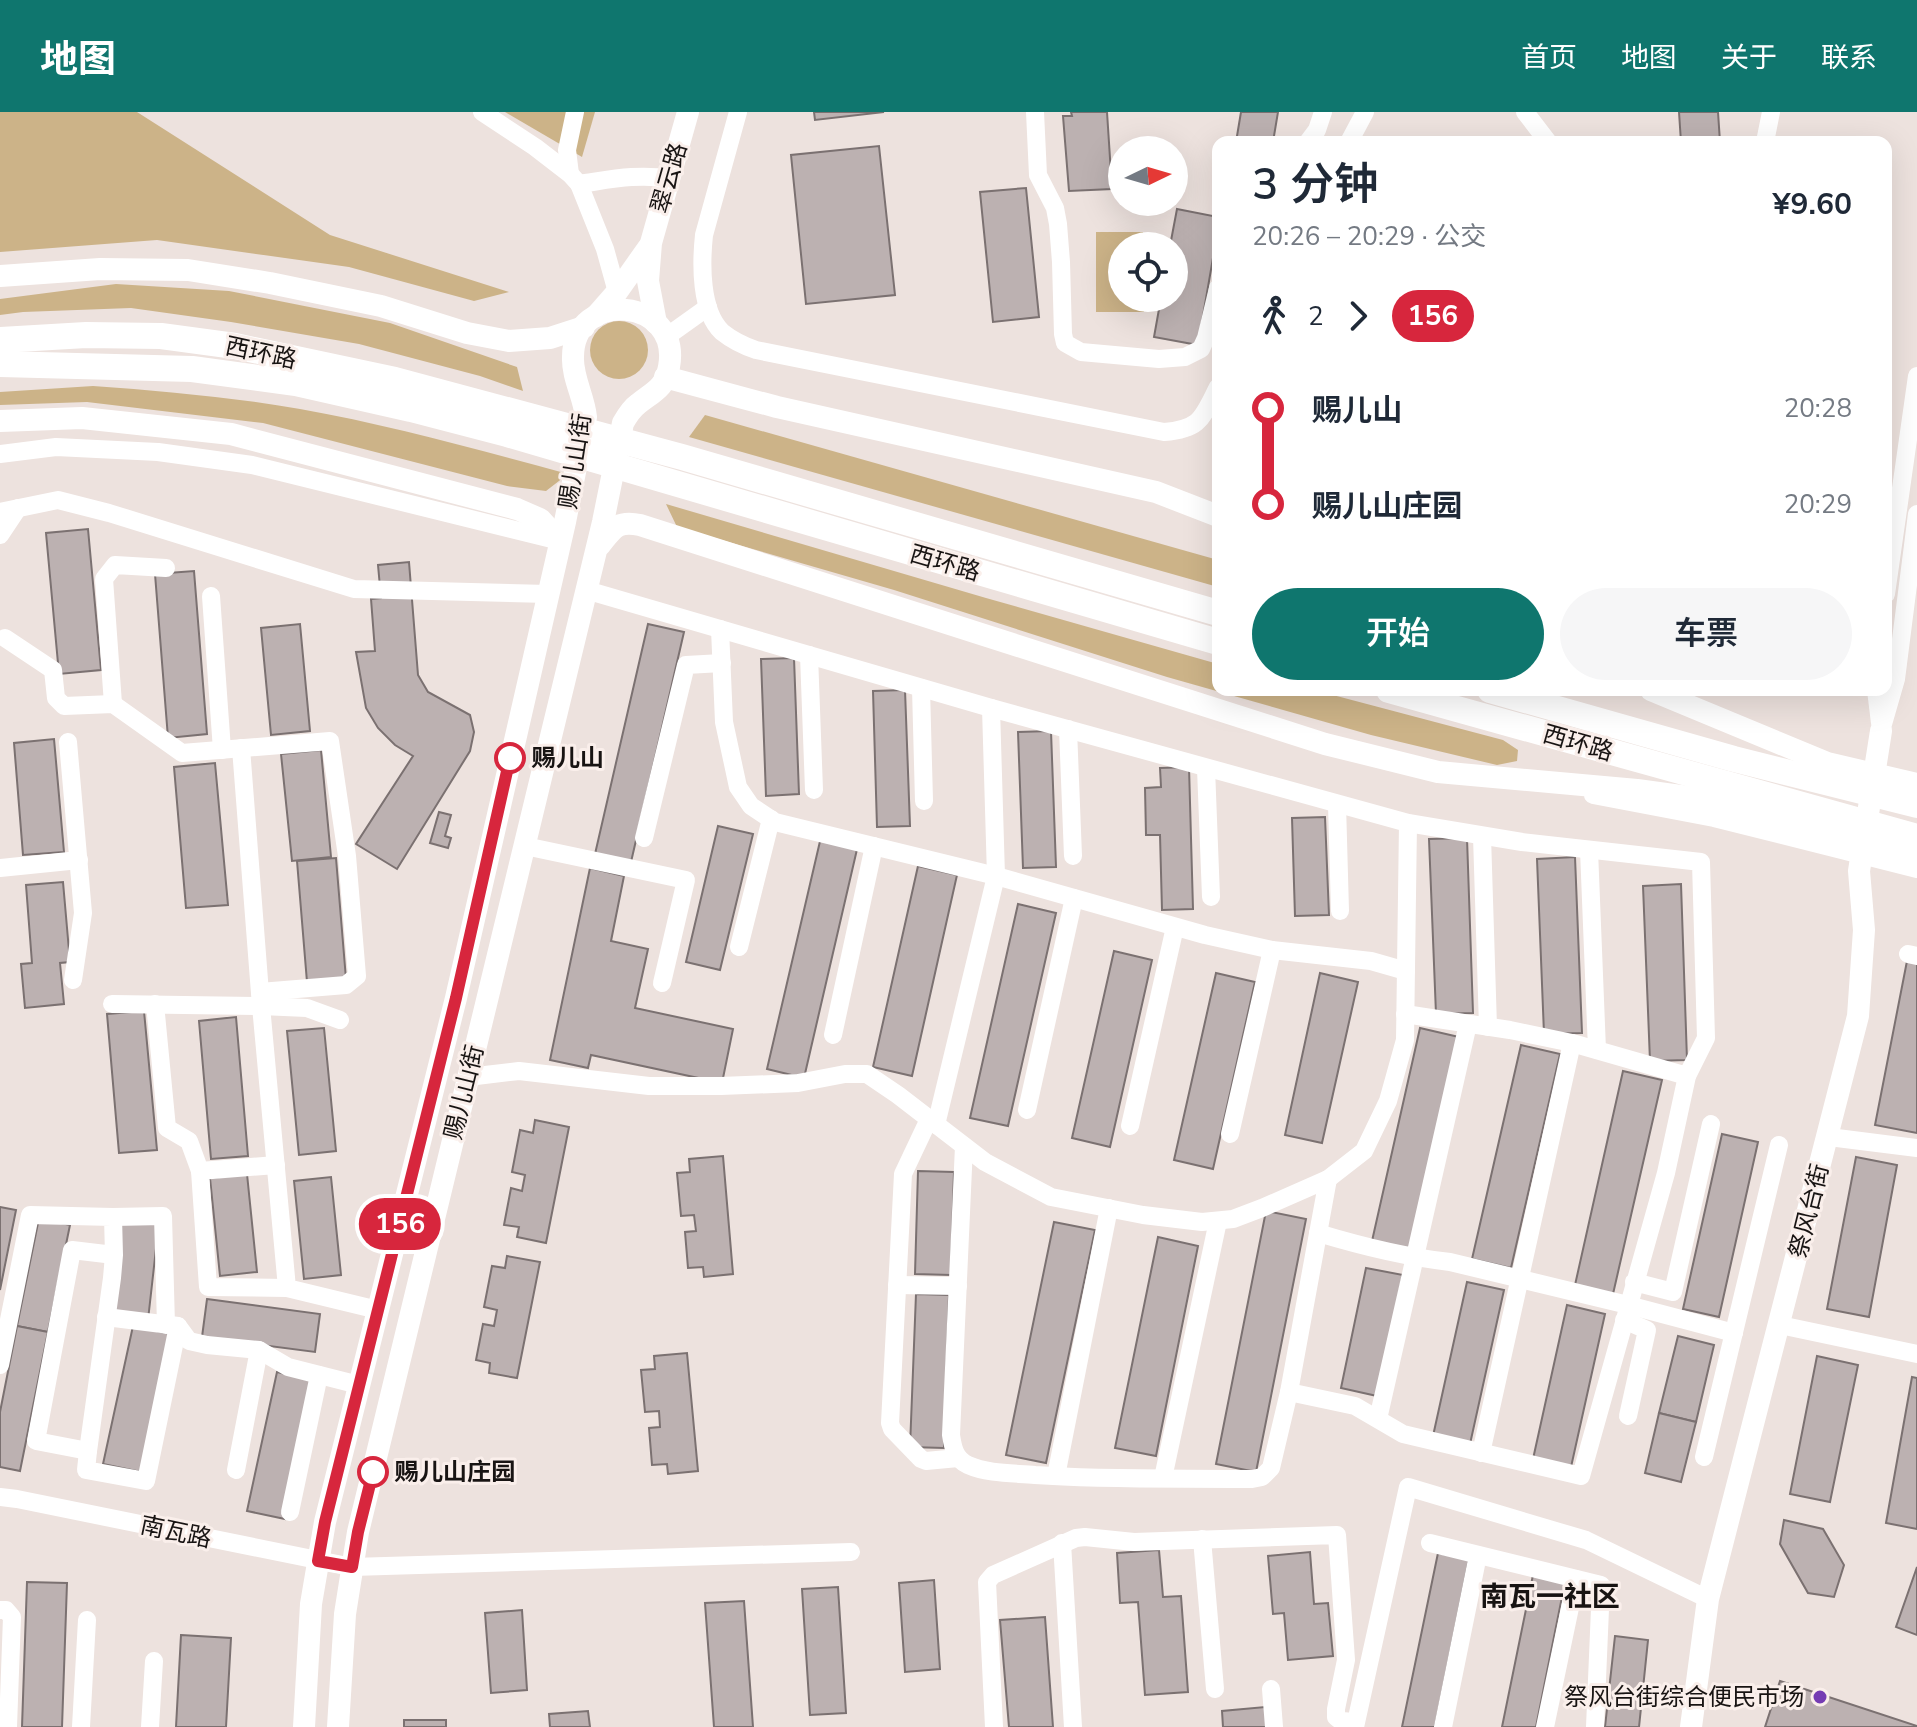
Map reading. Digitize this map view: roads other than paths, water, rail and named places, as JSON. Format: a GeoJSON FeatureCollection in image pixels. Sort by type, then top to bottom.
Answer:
{"type":"FeatureCollection","features":[{"type":"Feature","properties":{"kind":"highway","name":"西环路"},"geometry":{"type":"LineString","coordinates":[[0,340],[86,335],[161,336],[235,346],[395,380],[671,484],[1212,640]]}},
{"type":"Feature","properties":{"kind":"highway","name":"西环路"},"geometry":{"type":"LineString","coordinates":[[0,364],[192,369],[296,383],[411,409],[512,423],[682,457],[1212,611]]}},
{"type":"Feature","properties":{"kind":"highway","name":"西环路"},"geometry":{"type":"LineString","coordinates":[[1407,696],[1718,801],[1872,826],[1917,837]]}},
{"type":"Feature","properties":{"kind":"highway","name":"西环路"},"geometry":{"type":"LineString","coordinates":[[1511,696],[1734,759],[1917,805]]}},
{"type":"Feature","properties":{"kind":"main road","name":"翠云路"},"geometry":{"type":"LineString","coordinates":[[651,243],[688,112]]}},
{"type":"Feature","properties":{"kind":"main road"},"geometry":{"type":"LineString","coordinates":[[590,321],[617,292],[651,243]]}},
{"type":"Feature","properties":{"kind":"main road"},"geometry":{"type":"LineString","coordinates":[[651,243],[648,281],[652,310],[670,353],[665,377],[777,407],[1156,492],[1212,514]]}},
{"type":"Feature","properties":{"kind":"main road"},"geometry":{"type":"LineString","coordinates":[[0,276],[100,269],[188,270],[381,306],[467,333],[509,341],[550,338],[611,310],[627,309],[643,314],[661,330]]}},
{"type":"Feature","properties":{"kind":"main road","name":"赐儿山街"},"geometry":{"type":"LineString","coordinates":[[304,1727],[311,1604],[325,1522],[456,998],[560,541],[586,417],[573,356],[576,341],[590,321]]}},
{"type":"Feature","properties":{"kind":"main road","name":"赐儿山街"},"geometry":{"type":"LineString","coordinates":[[338,1727],[345,1614],[358,1532],[596,549],[623,423],[629,412],[652,395],[665,377]]}},
{"type":"Feature","properties":{"kind":"main road"},"geometry":{"type":"LineString","coordinates":[[0,421],[82,418],[231,434],[517,509],[540,519],[560,541]]}},
{"type":"Feature","properties":{"kind":"main road"},"geometry":{"type":"LineString","coordinates":[[596,549],[619,524],[640,525],[1325,744],[1438,772],[1637,790],[1718,801],[1917,852]]}},
{"type":"Feature","properties":{"kind":"main road"},"geometry":{"type":"LineString","coordinates":[[1665,696],[1827,763],[1917,784]]}},
{"type":"Feature","properties":{"kind":"main road","name":"祭风台街"},"geometry":{"type":"LineString","coordinates":[[1691,1727],[1708,1599],[1858,1016],[1864,930],[1859,871],[1881,731]]}},
{"type":"Feature","properties":{"kind":"main road"},"geometry":{"type":"LineString","coordinates":[[492,839],[525,846]]}},
{"type":"Feature","properties":{"kind":"street"},"geometry":{"type":"LineString","coordinates":[[482,112],[535,147],[574,179],[641,176],[669,179]]}},
{"type":"Feature","properties":{"kind":"street"},"geometry":{"type":"LineString","coordinates":[[575,112],[567,150],[574,179],[605,249],[617,292]]}},
{"type":"Feature","properties":{"kind":"street"},"geometry":{"type":"LineString","coordinates":[[738,112],[704,235],[702,253],[708,307],[720,330],[740,344],[756,350],[1164,432],[1191,427],[1201,419],[1212,398]]}},
{"type":"Feature","properties":{"kind":"street"},"geometry":{"type":"LineString","coordinates":[[1035,112],[1038,175],[1055,208],[1058,224],[1065,343],[1081,352],[1159,359],[1185,357],[1201,349],[1212,313]]}},
{"type":"Feature","properties":{"kind":"street"},"geometry":{"type":"LineString","coordinates":[[1312,136],[1323,112]]}},
{"type":"Feature","properties":{"kind":"street"},"geometry":{"type":"LineString","coordinates":[[1352,136],[1365,112]]}},
{"type":"Feature","properties":{"kind":"street"},"geometry":{"type":"LineString","coordinates":[[1525,112],[1543,136]]}},
{"type":"Feature","properties":{"kind":"street"},"geometry":{"type":"LineString","coordinates":[[1766,136],[1771,112]]}},
{"type":"Feature","properties":{"kind":"street"},"geometry":{"type":"LineString","coordinates":[[661,330],[708,307]]}},
{"type":"Feature","properties":{"kind":"street"},"geometry":{"type":"LineString","coordinates":[[1892,552],[1917,376]]}},
{"type":"Feature","properties":{"kind":"street"},"geometry":{"type":"LineString","coordinates":[[0,454],[56,447],[158,452],[252,465],[560,541]]}},
{"type":"Feature","properties":{"kind":"street"},"geometry":{"type":"LineString","coordinates":[[0,535],[9,510],[58,500],[354,589],[548,594]]}},
{"type":"Feature","properties":{"kind":"street"},"geometry":{"type":"LineString","coordinates":[[1892,693],[1917,514]]}},
{"type":"Feature","properties":{"kind":"street"},"geometry":{"type":"LineString","coordinates":[[113,704],[104,579],[115,565],[166,568]]}},
{"type":"Feature","properties":{"kind":"street"},"geometry":{"type":"LineString","coordinates":[[586,590],[991,708],[1408,823],[1482,836],[1701,862],[1706,1038],[1687,1076],[1666,1173],[1581,1476],[1403,1434],[1355,1406],[1289,1392]]}},
{"type":"Feature","properties":{"kind":"street"},"geometry":{"type":"LineString","coordinates":[[211,596],[222,750]]}},
{"type":"Feature","properties":{"kind":"street"},"geometry":{"type":"LineString","coordinates":[[720,629],[724,722],[738,787],[751,806],[775,822],[996,876],[1175,927],[1272,950],[1371,961],[1406,971]]}},
{"type":"Feature","properties":{"kind":"street"},"geometry":{"type":"LineString","coordinates":[[5,638],[53,670],[56,698],[64,706],[113,704],[182,753],[330,741],[347,856],[357,976],[346,985],[261,999],[112,1004]]}},
{"type":"Feature","properties":{"kind":"street"},"geometry":{"type":"LineString","coordinates":[[809,655],[814,790]]}},
{"type":"Feature","properties":{"kind":"street"},"geometry":{"type":"LineString","coordinates":[[644,838],[686,665],[722,663]]}},
{"type":"Feature","properties":{"kind":"street"},"geometry":{"type":"LineString","coordinates":[[921,688],[924,801]]}},
{"type":"Feature","properties":{"kind":"street","name":"祭风台街"},"geometry":{"type":"LineString","coordinates":[[1877,696],[1881,731]]}},
{"type":"Feature","properties":{"kind":"street"},"geometry":{"type":"LineString","coordinates":[[1881,731],[1891,696]]}},
{"type":"Feature","properties":{"kind":"street"},"geometry":{"type":"LineString","coordinates":[[958,1458],[921,1459],[890,1423],[903,1174],[932,1122],[996,876],[991,708]]}},
{"type":"Feature","properties":{"kind":"street"},"geometry":{"type":"LineString","coordinates":[[1068,729],[1073,856]]}},
{"type":"Feature","properties":{"kind":"street"},"geometry":{"type":"LineString","coordinates":[[68,742],[83,913],[73,980]]}},
{"type":"Feature","properties":{"kind":"street"},"geometry":{"type":"LineString","coordinates":[[241,748],[287,1288]]}},
{"type":"Feature","properties":{"kind":"street"},"geometry":{"type":"LineString","coordinates":[[1206,768],[1211,897]]}},
{"type":"Feature","properties":{"kind":"street"},"geometry":{"type":"LineString","coordinates":[[1718,801],[1917,869]]}},
{"type":"Feature","properties":{"kind":"street"},"geometry":{"type":"LineString","coordinates":[[1337,804],[1340,911]]}},
{"type":"Feature","properties":{"kind":"street"},"geometry":{"type":"LineString","coordinates":[[739,947],[771,819]]}},
{"type":"Feature","properties":{"kind":"street"},"geometry":{"type":"LineString","coordinates":[[468,1077],[519,1071],[649,1086],[721,1086],[798,1083],[845,1074],[867,1074],[985,1162],[1051,1197],[1143,1215],[1202,1222],[1233,1219],[1328,1179],[1364,1151],[1388,1101],[1405,1040],[1408,823]]}},
{"type":"Feature","properties":{"kind":"street"},"geometry":{"type":"LineString","coordinates":[[1482,836],[1488,1027]]}},
{"type":"Feature","properties":{"kind":"street"},"geometry":{"type":"LineString","coordinates":[[525,846],[686,880],[662,983]]}},
{"type":"Feature","properties":{"kind":"street"},"geometry":{"type":"LineString","coordinates":[[833,1035],[874,846]]}},
{"type":"Feature","properties":{"kind":"street"},"geometry":{"type":"LineString","coordinates":[[1589,850],[1597,1050]]}},
{"type":"Feature","properties":{"kind":"street"},"geometry":{"type":"LineString","coordinates":[[0,868],[79,860]]}},
{"type":"Feature","properties":{"kind":"street"},"geometry":{"type":"LineString","coordinates":[[1027,1110],[1074,898]]}},
{"type":"Feature","properties":{"kind":"street"},"geometry":{"type":"LineString","coordinates":[[1130,1126],[1175,927]]}},
{"type":"Feature","properties":{"kind":"street"},"geometry":{"type":"LineString","coordinates":[[1230,1134],[1272,950]]}},
{"type":"Feature","properties":{"kind":"street"},"geometry":{"type":"LineString","coordinates":[[261,999],[307,1008],[340,1020]]}},
{"type":"Feature","properties":{"kind":"street"},"geometry":{"type":"LineString","coordinates":[[155,1004],[167,1128],[189,1141],[200,1171],[208,1287],[287,1288],[378,1310]]}},
{"type":"Feature","properties":{"kind":"street"},"geometry":{"type":"LineString","coordinates":[[1405,1014],[1572,1043],[1687,1076]]}},
{"type":"Feature","properties":{"kind":"street"},"geometry":{"type":"LineString","coordinates":[[1378,1419],[1468,1024]]}},
{"type":"Feature","properties":{"kind":"street"},"geometry":{"type":"LineString","coordinates":[[1481,1453],[1572,1043]]}},
{"type":"Feature","properties":{"kind":"street"},"geometry":{"type":"LineString","coordinates":[[1634,1282],[1673,1292],[1711,1124]]}},
{"type":"Feature","properties":{"kind":"street"},"geometry":{"type":"LineString","coordinates":[[1829,1137],[1917,1148]]}},
{"type":"Feature","properties":{"kind":"street"},"geometry":{"type":"LineString","coordinates":[[1704,1457],[1779,1145]]}},
{"type":"Feature","properties":{"kind":"street"},"geometry":{"type":"LineString","coordinates":[[964,1146],[951,1435],[958,1458],[969,1466],[1001,1472],[1056,1476],[1262,1477],[1271,1468],[1289,1392],[1328,1179]]}},
{"type":"Feature","properties":{"kind":"street"},"geometry":{"type":"LineString","coordinates":[[200,1171],[276,1165]]}},
{"type":"Feature","properties":{"kind":"street"},"geometry":{"type":"LineString","coordinates":[[1056,1476],[1109,1208]]}},
{"type":"Feature","properties":{"kind":"street"},"geometry":{"type":"LineString","coordinates":[[0,1365],[30,1215],[163,1216],[172,1326],[146,1481],[86,1470],[114,1255],[113,1217]]}},
{"type":"Feature","properties":{"kind":"street"},"geometry":{"type":"LineString","coordinates":[[1163,1478],[1218,1221]]}},
{"type":"Feature","properties":{"kind":"street"},"geometry":{"type":"LineString","coordinates":[[1318,1233],[1520,1279],[1626,1312],[1734,1333]]}},
{"type":"Feature","properties":{"kind":"street"},"geometry":{"type":"LineString","coordinates":[[88,1451],[36,1441],[72,1250],[114,1255]]}},
{"type":"Feature","properties":{"kind":"street"},"geometry":{"type":"LineString","coordinates":[[897,1285],[958,1286]]}},
{"type":"Feature","properties":{"kind":"street"},"geometry":{"type":"LineString","coordinates":[[1626,1312],[1647,1330],[1628,1416]]}},
{"type":"Feature","properties":{"kind":"street"},"geometry":{"type":"LineString","coordinates":[[106,1317],[172,1326],[189,1341],[259,1350],[288,1367],[359,1385]]}},
{"type":"Feature","properties":{"kind":"street"},"geometry":{"type":"LineString","coordinates":[[1780,1325],[1917,1354]]}},
{"type":"Feature","properties":{"kind":"street"},"geometry":{"type":"LineString","coordinates":[[236,1470],[259,1350]]}},
{"type":"Feature","properties":{"kind":"street"},"geometry":{"type":"LineString","coordinates":[[290,1512],[319,1375]]}},
{"type":"Feature","properties":{"kind":"street"},"geometry":{"type":"LineString","coordinates":[[1329,1722],[1355,1724],[1408,1487],[1586,1540],[1708,1599]]}},
{"type":"Feature","properties":{"kind":"street","name":"南瓦路"},"geometry":{"type":"LineString","coordinates":[[0,1497],[352,1567],[851,1552]]}},
{"type":"Feature","properties":{"kind":"street"},"geometry":{"type":"LineString","coordinates":[[994,1727],[987,1582],[993,1575],[1062,1543],[1085,1537],[1134,1542],[1337,1535],[1346,1660],[1336,1709],[1329,1722]]}},
{"type":"Feature","properties":{"kind":"street"},"geometry":{"type":"LineString","coordinates":[[1202,1539],[1215,1689]]}},
{"type":"Feature","properties":{"kind":"street"},"geometry":{"type":"LineString","coordinates":[[1062,1543],[1073,1727]]}},
{"type":"Feature","properties":{"kind":"street"},"geometry":{"type":"LineString","coordinates":[[1430,1543],[1601,1585],[1595,1727]]}},
{"type":"Feature","properties":{"kind":"street"},"geometry":{"type":"LineString","coordinates":[[1443,1727],[1478,1555]]}},
{"type":"Feature","properties":{"kind":"street"},"geometry":{"type":"LineString","coordinates":[[1545,1727],[1576,1579]]}},
{"type":"Feature","properties":{"kind":"street"},"geometry":{"type":"LineString","coordinates":[[0,1610],[6,1610],[12,1617],[8,1727]]}},
{"type":"Feature","properties":{"kind":"street"},"geometry":{"type":"LineString","coordinates":[[81,1727],[87,1620]]}},
{"type":"Feature","properties":{"kind":"street"},"geometry":{"type":"LineString","coordinates":[[150,1727],[154,1661]]}},
{"type":"Feature","properties":{"kind":"street"},"geometry":{"type":"LineString","coordinates":[[1271,1689],[1274,1727]]}},
{"type":"Feature","properties":{"kind":"place","name":"赐儿山"},"geometry":{"type":"Point","coordinates":[510,758]}},
{"type":"Feature","properties":{"kind":"place","name":"赐儿山庄园"},"geometry":{"type":"Point","coordinates":[373,1472]}},
{"type":"Feature","properties":{"kind":"place","name":"祭风台街综合便民市场"},"geometry":{"type":"Point","coordinates":[1820,1697]}},
{"type":"Feature","properties":{"kind":"district","name":"南瓦一社区"},"geometry":{"type":"Point","coordinates":[1550,1597]}}]}
